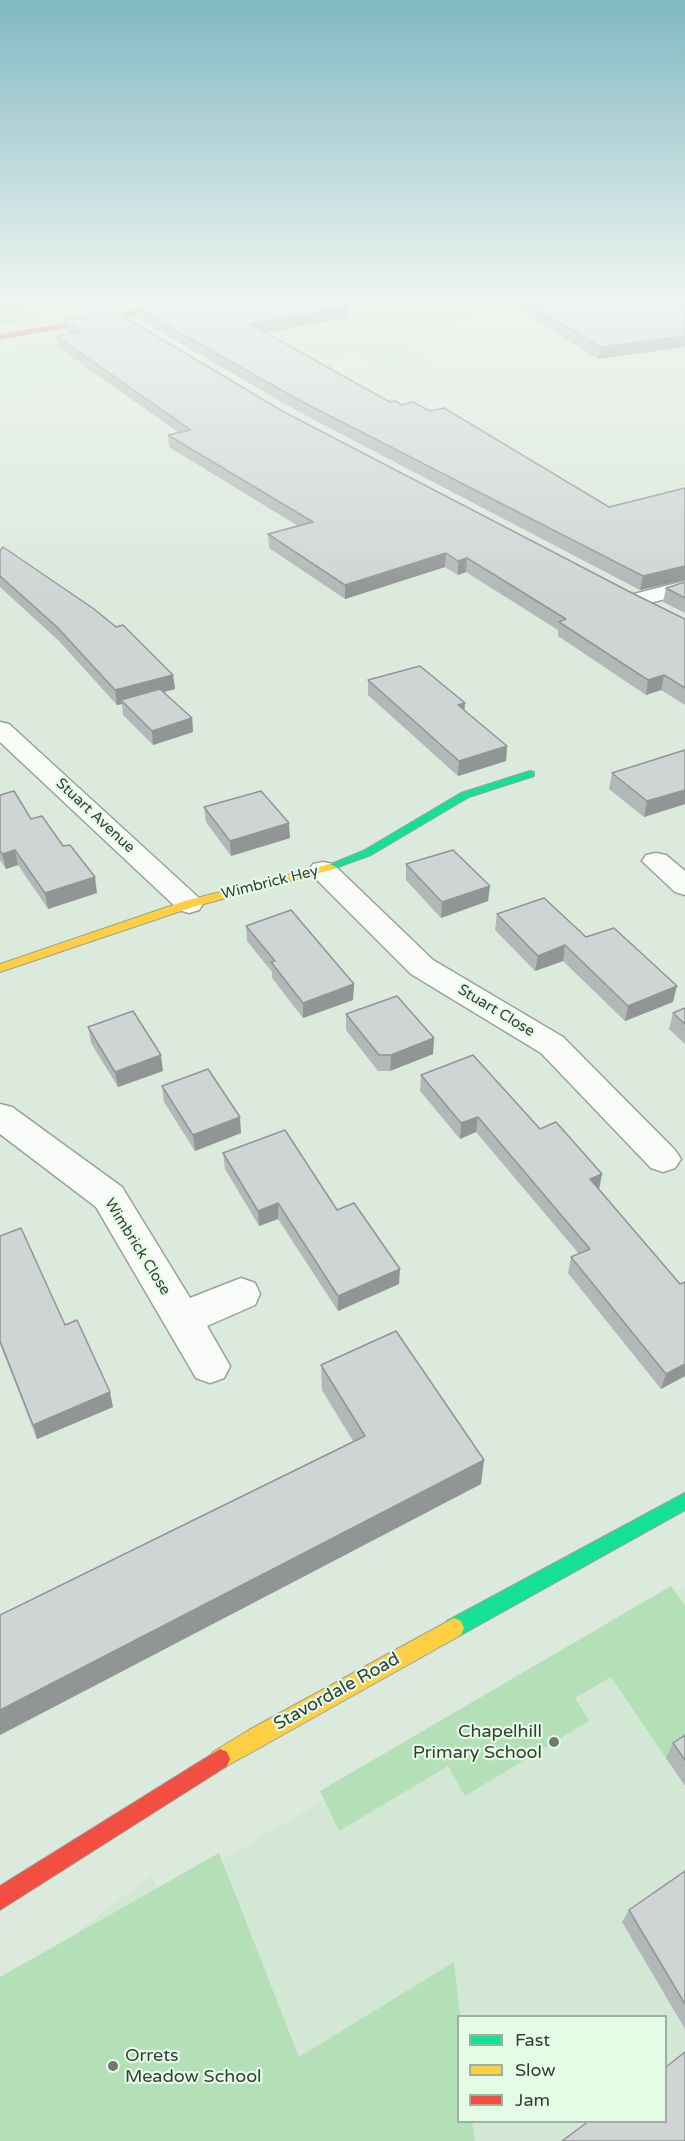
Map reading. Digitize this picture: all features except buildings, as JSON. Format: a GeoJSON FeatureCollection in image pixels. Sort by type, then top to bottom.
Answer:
{"type":"FeatureCollection","features":[{"type":"Feature","properties":{"kind":"street"},"geometry":{"type":"LineString","coordinates":[[632,597],[685,587]]}},
{"type":"Feature","properties":{"kind":"street"},"geometry":{"type":"LineString","coordinates":[[632,597],[657,610]]}},
{"type":"Feature","properties":{"kind":"street","name":"Stuart Avenue"},"geometry":{"type":"LineString","coordinates":[[0,729],[189,904]]}},
{"type":"Feature","properties":{"kind":"street","name":"Wimbrick Hey"},"geometry":{"type":"LineString","coordinates":[[0,968],[189,904],[323,870],[367,853],[465,795],[530,774]]}},
{"type":"Feature","properties":{"kind":"street"},"geometry":{"type":"LineString","coordinates":[[656,861],[685,886]]}},
{"type":"Feature","properties":{"kind":"street","name":"Stuart Close"},"geometry":{"type":"LineString","coordinates":[[323,870],[422,967],[552,1045],[663,1159]]}},
{"type":"Feature","properties":{"kind":"street","name":"Wimbrick Close"},"geometry":{"type":"LineString","coordinates":[[0,1116],[109,1197],[210,1366]]}},
{"type":"Feature","properties":{"kind":"street"},"geometry":{"type":"LineString","coordinates":[[182,1319],[241,1293]]}},
{"type":"Feature","properties":{"kind":"street","name":"Stavordale Road"},"geometry":{"type":"LineString","coordinates":[[0,1899],[256,1737],[685,1501]]}},
{"type":"Feature","properties":{"kind":"shaded area","name":"Chapelhill Primary School"},"geometry":{"type":"Polygon","coordinates":[[[685,1587],[685,2141],[0,2141],[0,1990],[152,1875],[161,1896],[685,1587]]]}},
{"type":"Feature","properties":{"kind":"green space"},"geometry":{"type":"Polygon","coordinates":[[[671,1586],[685,1606],[685,1746],[666,1758],[611,1677],[575,1698],[589,1721],[465,1796],[448,1766],[339,1831],[320,1791],[671,1586]]]}},
{"type":"Feature","properties":{"kind":"green space"},"geometry":{"type":"Polygon","coordinates":[[[219,1853],[299,2057],[454,1962],[460,2015],[457,2015],[457,2123],[472,2123],[475,2141],[0,2141],[0,1977],[219,1853]]]}},
{"type":"Feature","properties":{"kind":"traffic: fast"},"geometry":{"type":"LineString","coordinates":[[330,867],[367,853],[465,795],[530,774]]}},
{"type":"Feature","properties":{"kind":"traffic: fast"},"geometry":{"type":"LineString","coordinates":[[454,1628],[685,1501]]}},
{"type":"Feature","properties":{"kind":"traffic: slow"},"geometry":{"type":"LineString","coordinates":[[0,968],[189,904],[330,867]]}},
{"type":"Feature","properties":{"kind":"traffic: slow"},"geometry":{"type":"LineString","coordinates":[[220,1759],[454,1628]]}},
{"type":"Feature","properties":{"kind":"traffic: jam"},"geometry":{"type":"LineString","coordinates":[[0,1899],[220,1759]]}},
{"type":"Feature","properties":{"kind":"place","name":"Chapelhill Primary School"},"geometry":{"type":"Point","coordinates":[554,1742]}},
{"type":"Feature","properties":{"kind":"place","name":"Orrets Meadow School"},"geometry":{"type":"Point","coordinates":[113,2066]}}]}
